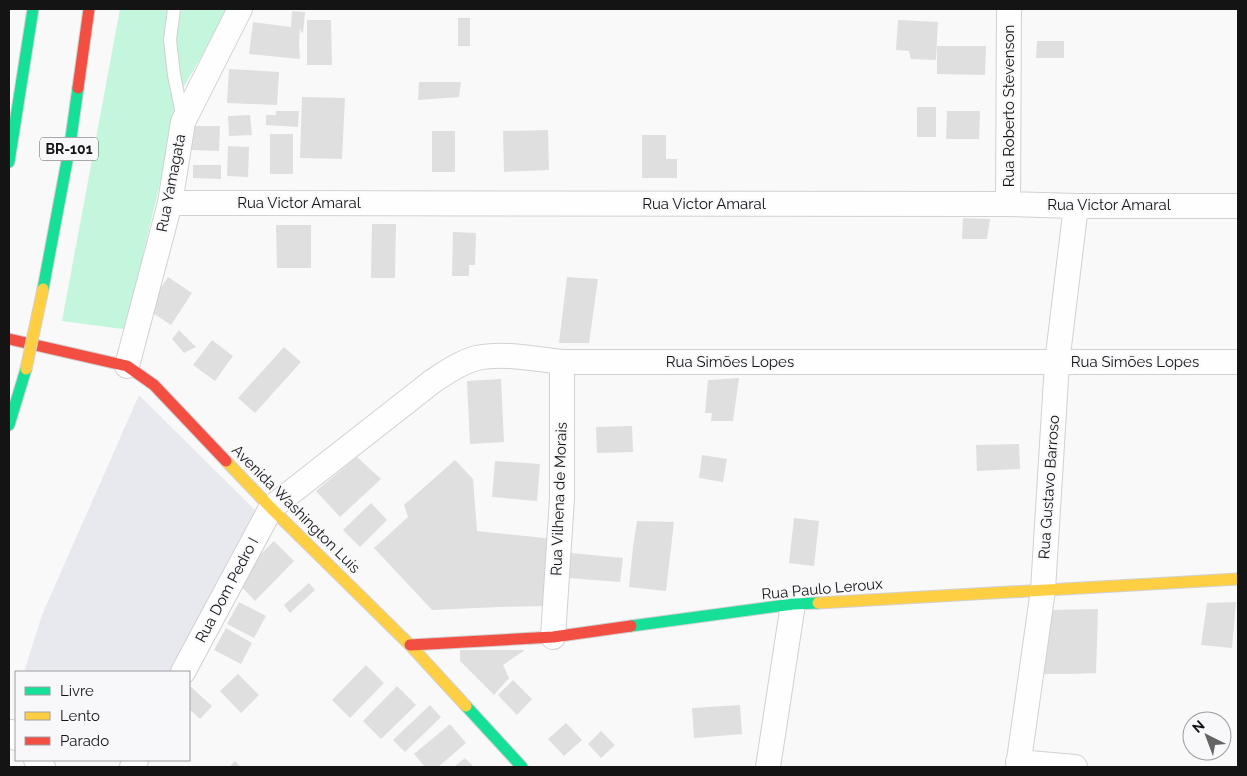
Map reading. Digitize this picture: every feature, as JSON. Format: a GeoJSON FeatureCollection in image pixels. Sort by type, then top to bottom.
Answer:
{"type":"FeatureCollection","features":[{"type":"Feature","properties":{"kind":"main road"},"geometry":{"type":"LineString","coordinates":[[9,162],[33,9]]}},
{"type":"Feature","properties":{"kind":"main road","name":"BR-101"},"geometry":{"type":"LineString","coordinates":[[9,425],[26,369],[43,289],[70,145],[88,9]]}},
{"type":"Feature","properties":{"kind":"main road","name":"Avenida Washington Luís"},"geometry":{"type":"LineString","coordinates":[[9,339],[127,366],[154,385],[272,508],[410,645],[522,767]]}},
{"type":"Feature","properties":{"kind":"main road","name":"Rua Paulo Leroux"},"geometry":{"type":"LineString","coordinates":[[410,645],[553,637],[793,604],[1238,579]]}},
{"type":"Feature","properties":{"kind":"street","name":"Rua Yamagata"},"geometry":{"type":"LineString","coordinates":[[127,366],[170,204],[184,122],[240,9]]}},
{"type":"Feature","properties":{"kind":"street","name":"Rua Roberto Stevenson"},"geometry":{"type":"LineString","coordinates":[[1008,204],[1009,9]]}},
{"type":"Feature","properties":{"kind":"street","name":"Rua Victor Amaral"},"geometry":{"type":"LineString","coordinates":[[170,204],[1008,204],[1238,206]]}},
{"type":"Feature","properties":{"kind":"street","name":"Rua Gustavo Barroso"},"geometry":{"type":"LineString","coordinates":[[1018,764],[1043,590],[1058,363],[1076,206]]}},
{"type":"Feature","properties":{"kind":"street","name":"Rua Simões Lopes"},"geometry":{"type":"LineString","coordinates":[[272,508],[433,381],[457,366],[477,358],[501,356],[562,362],[1238,362]]}},
{"type":"Feature","properties":{"kind":"street","name":"Rua Vilhena de Morais"},"geometry":{"type":"LineString","coordinates":[[553,637],[562,498],[562,362]]}},
{"type":"Feature","properties":{"kind":"street","name":"Rua Dom Pedro I"},"geometry":{"type":"LineString","coordinates":[[184,671],[272,508]]}},
{"type":"Feature","properties":{"kind":"street"},"geometry":{"type":"LineString","coordinates":[[768,767],[793,604]]}},
{"type":"Feature","properties":{"kind":"street"},"geometry":{"type":"LineString","coordinates":[[1018,764],[1075,767]]}},
{"type":"Feature","properties":{"kind":"lane"},"geometry":{"type":"LineString","coordinates":[[174,9],[170,40],[174,75],[184,122]]}},
{"type":"Feature","properties":{"kind":"shaded area"},"geometry":{"type":"Polygon","coordinates":[[[139,395],[260,515],[178,671],[24,671],[42,615],[139,395]]]}},
{"type":"Feature","properties":{"kind":"green space"},"geometry":{"type":"Polygon","coordinates":[[[120,9],[229,9],[183,88],[144,250],[130,330],[62,321],[120,9]]]}},
{"type":"Feature","properties":{"kind":"building"},"geometry":{"type":"Polygon","coordinates":[[[292,11],[305,12],[303,33],[300,28],[300,59],[249,54],[253,22],[291,27],[292,11]]]}},
{"type":"Feature","properties":{"kind":"building"},"geometry":{"type":"Polygon","coordinates":[[[458,18],[470,18],[470,46],[458,46],[458,18]]]}},
{"type":"Feature","properties":{"kind":"building"},"geometry":{"type":"Polygon","coordinates":[[[307,20],[331,20],[332,65],[307,65],[307,20]]]}},
{"type":"Feature","properties":{"kind":"building"},"geometry":{"type":"Polygon","coordinates":[[[898,20],[938,22],[936,60],[911,59],[909,51],[896,50],[898,20]]]}},
{"type":"Feature","properties":{"kind":"building"},"geometry":{"type":"Polygon","coordinates":[[[1037,41],[1064,41],[1064,58],[1036,58],[1037,41]]]}},
{"type":"Feature","properties":{"kind":"building"},"geometry":{"type":"Polygon","coordinates":[[[937,46],[986,46],[985,75],[937,74],[937,46]]]}},
{"type":"Feature","properties":{"kind":"building"},"geometry":{"type":"Polygon","coordinates":[[[229,69],[279,72],[277,105],[227,103],[229,69]]]}},
{"type":"Feature","properties":{"kind":"building"},"geometry":{"type":"Polygon","coordinates":[[[419,82],[461,82],[459,97],[418,100],[419,82]]]}},
{"type":"Feature","properties":{"kind":"building"},"geometry":{"type":"Polygon","coordinates":[[[302,97],[345,98],[342,159],[300,158],[302,97]]]}},
{"type":"Feature","properties":{"kind":"building"},"geometry":{"type":"Polygon","coordinates":[[[917,107],[936,107],[936,137],[917,137],[917,107]]]}},
{"type":"Feature","properties":{"kind":"building"},"geometry":{"type":"Polygon","coordinates":[[[276,111],[299,111],[298,127],[266,125],[266,115],[276,115],[276,111]]]}},
{"type":"Feature","properties":{"kind":"building"},"geometry":{"type":"Polygon","coordinates":[[[947,111],[980,111],[979,139],[946,139],[947,111]]]}},
{"type":"Feature","properties":{"kind":"building"},"geometry":{"type":"Polygon","coordinates":[[[250,115],[252,135],[229,136],[228,116],[250,115]]]}},
{"type":"Feature","properties":{"kind":"building"},"geometry":{"type":"Polygon","coordinates":[[[192,126],[220,126],[219,151],[192,150],[192,126]]]}},
{"type":"Feature","properties":{"kind":"building"},"geometry":{"type":"Polygon","coordinates":[[[548,130],[549,170],[504,172],[503,131],[548,130]]]}},
{"type":"Feature","properties":{"kind":"building"},"geometry":{"type":"Polygon","coordinates":[[[432,131],[455,131],[455,172],[432,172],[432,131]]]}},
{"type":"Feature","properties":{"kind":"building"},"geometry":{"type":"Polygon","coordinates":[[[270,134],[293,134],[293,174],[270,174],[270,134]]]}},
{"type":"Feature","properties":{"kind":"building"},"geometry":{"type":"Polygon","coordinates":[[[642,135],[666,135],[666,159],[677,159],[677,178],[642,178],[642,135]]]}},
{"type":"Feature","properties":{"kind":"building"},"geometry":{"type":"Polygon","coordinates":[[[228,146],[249,147],[248,177],[227,176],[228,146]]]}},
{"type":"Feature","properties":{"kind":"building"},"geometry":{"type":"Polygon","coordinates":[[[193,165],[221,165],[221,179],[193,178],[193,165]]]}},
{"type":"Feature","properties":{"kind":"building"},"geometry":{"type":"Polygon","coordinates":[[[963,218],[990,219],[987,239],[962,239],[963,218]]]}},
{"type":"Feature","properties":{"kind":"building"},"geometry":{"type":"Polygon","coordinates":[[[372,224],[396,224],[395,278],[371,278],[372,224]]]}},
{"type":"Feature","properties":{"kind":"building"},"geometry":{"type":"Polygon","coordinates":[[[276,225],[311,225],[311,268],[277,268],[276,225]]]}},
{"type":"Feature","properties":{"kind":"building"},"geometry":{"type":"Polygon","coordinates":[[[453,232],[476,233],[475,265],[469,265],[469,276],[452,276],[453,232]]]}},
{"type":"Feature","properties":{"kind":"building"},"geometry":{"type":"Polygon","coordinates":[[[168,277],[192,293],[171,325],[147,309],[168,277]]]}},
{"type":"Feature","properties":{"kind":"building"},"geometry":{"type":"Polygon","coordinates":[[[567,277],[598,279],[589,343],[559,343],[567,277]]]}},
{"type":"Feature","properties":{"kind":"building"},"geometry":{"type":"Polygon","coordinates":[[[179,330],[196,347],[184,353],[172,339],[179,330]]]}},
{"type":"Feature","properties":{"kind":"building"},"geometry":{"type":"Polygon","coordinates":[[[212,340],[233,356],[215,381],[193,365],[212,340]]]}},
{"type":"Feature","properties":{"kind":"building"},"geometry":{"type":"Polygon","coordinates":[[[284,347],[301,362],[255,413],[238,398],[284,347]]]}},
{"type":"Feature","properties":{"kind":"building"},"geometry":{"type":"Polygon","coordinates":[[[739,378],[733,421],[711,421],[712,413],[705,413],[708,380],[739,378]]]}},
{"type":"Feature","properties":{"kind":"building"},"geometry":{"type":"Polygon","coordinates":[[[501,379],[504,442],[470,444],[467,381],[501,379]]]}},
{"type":"Feature","properties":{"kind":"building"},"geometry":{"type":"Polygon","coordinates":[[[632,426],[633,452],[597,453],[596,427],[632,426]]]}},
{"type":"Feature","properties":{"kind":"building"},"geometry":{"type":"Polygon","coordinates":[[[1019,444],[1020,469],[977,471],[976,445],[1019,444]]]}},
{"type":"Feature","properties":{"kind":"building"},"geometry":{"type":"Polygon","coordinates":[[[702,455],[727,459],[723,482],[699,478],[702,455]]]}},
{"type":"Feature","properties":{"kind":"building"},"geometry":{"type":"Polygon","coordinates":[[[357,457],[381,479],[340,517],[316,491],[357,457]]]}},
{"type":"Feature","properties":{"kind":"building"},"geometry":{"type":"Polygon","coordinates":[[[455,460],[473,479],[477,531],[554,539],[547,606],[432,610],[374,548],[408,517],[404,505],[455,460]]]}},
{"type":"Feature","properties":{"kind":"building"},"geometry":{"type":"Polygon","coordinates":[[[495,461],[540,464],[537,501],[492,497],[495,461]]]}},
{"type":"Feature","properties":{"kind":"building"},"geometry":{"type":"Polygon","coordinates":[[[371,503],[387,520],[360,547],[343,530],[371,503]]]}},
{"type":"Feature","properties":{"kind":"building"},"geometry":{"type":"Polygon","coordinates":[[[794,518],[819,521],[814,566],[789,563],[794,518]]]}},
{"type":"Feature","properties":{"kind":"building"},"geometry":{"type":"Polygon","coordinates":[[[637,521],[674,522],[666,591],[629,587],[637,521]]]}},
{"type":"Feature","properties":{"kind":"building"},"geometry":{"type":"Polygon","coordinates":[[[274,541],[294,561],[255,601],[235,580],[274,541]]]}},
{"type":"Feature","properties":{"kind":"building"},"geometry":{"type":"Polygon","coordinates":[[[571,553],[623,558],[620,582],[569,578],[571,553]]]}},
{"type":"Feature","properties":{"kind":"building"},"geometry":{"type":"Polygon","coordinates":[[[309,583],[315,590],[290,613],[284,605],[309,583]]]}},
{"type":"Feature","properties":{"kind":"building"},"geometry":{"type":"Polygon","coordinates":[[[239,602],[266,616],[254,638],[227,624],[239,602]]]}},
{"type":"Feature","properties":{"kind":"building"},"geometry":{"type":"Polygon","coordinates":[[[1236,602],[1232,648],[1201,645],[1207,603],[1236,602]]]}},
{"type":"Feature","properties":{"kind":"building"},"geometry":{"type":"Polygon","coordinates":[[[1098,609],[1096,673],[1040,674],[1048,610],[1098,609]]]}},
{"type":"Feature","properties":{"kind":"building"},"geometry":{"type":"Polygon","coordinates":[[[226,628],[252,643],[241,664],[214,650],[226,628]]]}},
{"type":"Feature","properties":{"kind":"building"},"geometry":{"type":"Polygon","coordinates":[[[460,650],[525,650],[503,665],[509,678],[494,695],[460,661],[460,650]]]}},
{"type":"Feature","properties":{"kind":"building"},"geometry":{"type":"Polygon","coordinates":[[[366,665],[384,683],[350,718],[332,700],[366,665]]]}},
{"type":"Feature","properties":{"kind":"building"},"geometry":{"type":"Polygon","coordinates":[[[238,674],[259,695],[241,713],[220,691],[238,674]]]}},
{"type":"Feature","properties":{"kind":"building"},"geometry":{"type":"Polygon","coordinates":[[[513,680],[532,699],[517,715],[498,695],[513,680]]]}},
{"type":"Feature","properties":{"kind":"building"},"geometry":{"type":"Polygon","coordinates":[[[190,686],[212,706],[200,719],[190,710],[190,686]]]}},
{"type":"Feature","properties":{"kind":"building"},"geometry":{"type":"Polygon","coordinates":[[[397,686],[416,705],[381,739],[363,721],[397,686]]]}},
{"type":"Feature","properties":{"kind":"building"},"geometry":{"type":"Polygon","coordinates":[[[430,705],[441,717],[405,752],[393,740],[430,705]]]}},
{"type":"Feature","properties":{"kind":"building"},"geometry":{"type":"Polygon","coordinates":[[[740,705],[742,734],[694,738],[692,708],[740,705]]]}},
{"type":"Feature","properties":{"kind":"building"},"geometry":{"type":"Polygon","coordinates":[[[566,723],[582,740],[564,756],[548,739],[566,723]]]}},
{"type":"Feature","properties":{"kind":"building"},"geometry":{"type":"Polygon","coordinates":[[[450,724],[466,743],[438,767],[425,767],[414,754],[450,724]]]}},
{"type":"Feature","properties":{"kind":"building"},"geometry":{"type":"Polygon","coordinates":[[[601,731],[615,745],[601,758],[588,744],[601,731]]]}},
{"type":"Feature","properties":{"kind":"building"},"geometry":{"type":"Polygon","coordinates":[[[465,758],[474,767],[454,767],[465,758]]]}},
{"type":"Feature","properties":{"kind":"building"},"geometry":{"type":"Polygon","coordinates":[[[235,761],[241,767],[229,767],[235,761]]]}},
{"type":"Feature","properties":{"kind":"traffic: fast"},"geometry":{"type":"LineString","coordinates":[[9,162],[33,9]]}},
{"type":"Feature","properties":{"kind":"traffic: fast"},"geometry":{"type":"LineString","coordinates":[[43,289],[70,145],[78,88]]}},
{"type":"Feature","properties":{"kind":"traffic: fast"},"geometry":{"type":"LineString","coordinates":[[9,425],[26,369]]}},
{"type":"Feature","properties":{"kind":"traffic: fast"},"geometry":{"type":"LineString","coordinates":[[631,626],[793,604],[818,603]]}},
{"type":"Feature","properties":{"kind":"traffic: fast"},"geometry":{"type":"LineString","coordinates":[[466,706],[522,767]]}},
{"type":"Feature","properties":{"kind":"traffic: slow"},"geometry":{"type":"LineString","coordinates":[[26,369],[43,289]]}},
{"type":"Feature","properties":{"kind":"traffic: slow"},"geometry":{"type":"LineString","coordinates":[[226,461],[410,645],[466,706]]}},
{"type":"Feature","properties":{"kind":"traffic: slow"},"geometry":{"type":"LineString","coordinates":[[818,603],[1238,579]]}},
{"type":"Feature","properties":{"kind":"traffic: jam"},"geometry":{"type":"LineString","coordinates":[[78,88],[89,9]]}},
{"type":"Feature","properties":{"kind":"traffic: jam"},"geometry":{"type":"LineString","coordinates":[[9,339],[127,366],[154,385],[226,461]]}},
{"type":"Feature","properties":{"kind":"traffic: jam"},"geometry":{"type":"LineString","coordinates":[[410,645],[553,637],[631,626]]}}]}
